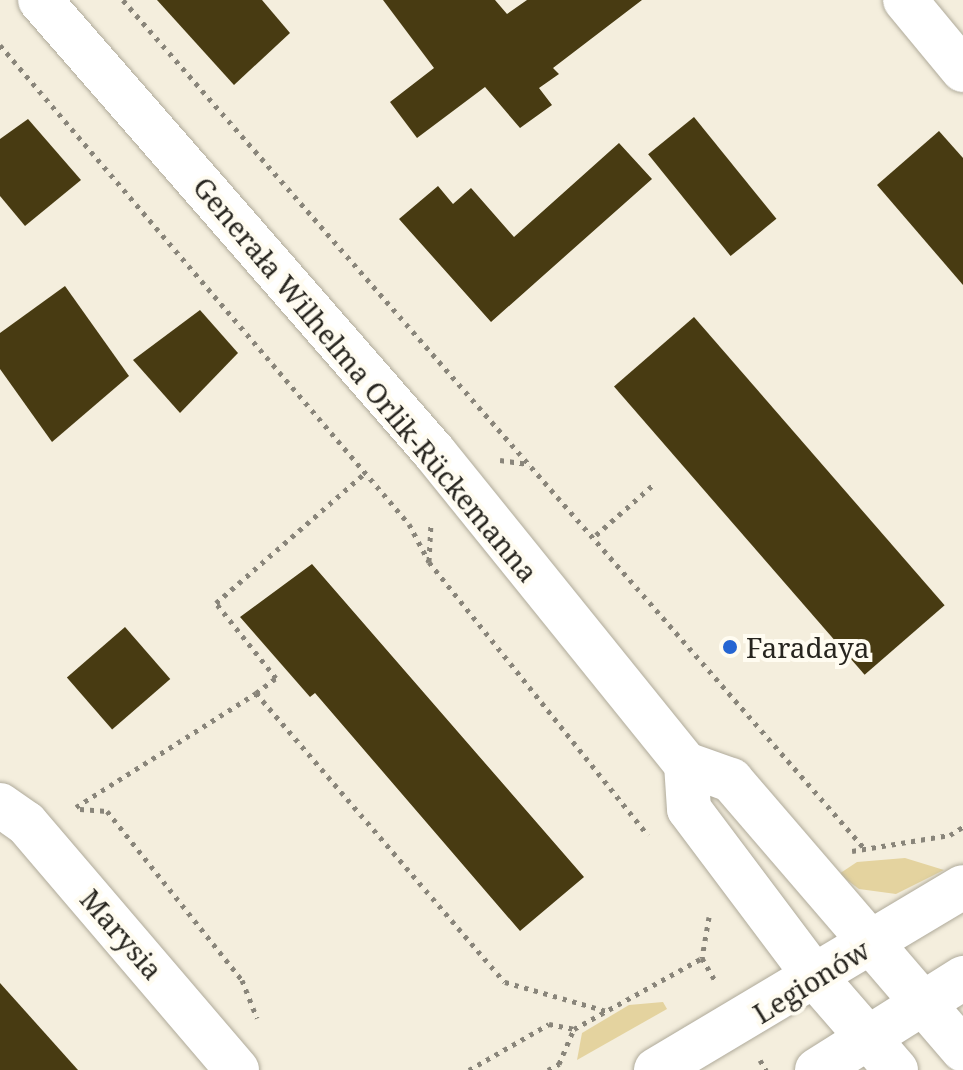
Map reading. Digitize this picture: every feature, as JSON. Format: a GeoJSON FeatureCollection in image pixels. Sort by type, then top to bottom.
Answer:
{"type":"FeatureCollection","features":[{"type":"Feature","properties":{"kind":"street","name":"Generała Wilhelma Orlik-Rückemanna"},"geometry":{"type":"LineString","coordinates":[[40,0],[434,452],[686,764]]}},
{"type":"Feature","properties":{"kind":"street"},"geometry":{"type":"LineString","coordinates":[[905,0],[963,70]]}},
{"type":"Feature","properties":{"kind":"street"},"geometry":{"type":"LineString","coordinates":[[881,1054],[816,978],[689,809],[686,764],[731,780],[963,1050]]}},
{"type":"Feature","properties":{"kind":"street","name":"Marysia"},"geometry":{"type":"LineString","coordinates":[[0,805],[26,823],[237,1070]]}},
{"type":"Feature","properties":{"kind":"street","name":"Legionów"},"geometry":{"type":"LineString","coordinates":[[656,1070],[816,978],[963,887]]}},
{"type":"Feature","properties":{"kind":"street"},"geometry":{"type":"LineString","coordinates":[[817,1070],[881,1054],[924,1003],[963,978]]}},
{"type":"Feature","properties":{"kind":"path"},"geometry":{"type":"LineString","coordinates":[[123,0],[381,290],[446,374],[596,535],[864,848]]}},
{"type":"Feature","properties":{"kind":"path"},"geometry":{"type":"LineString","coordinates":[[0,45],[409,524],[429,562],[651,839]]}},
{"type":"Feature","properties":{"kind":"path"},"geometry":{"type":"LineString","coordinates":[[80,809],[139,762],[217,723],[276,678],[216,603],[366,472]]}},
{"type":"Feature","properties":{"kind":"path"},"geometry":{"type":"LineString","coordinates":[[596,535],[654,484]]}},
{"type":"Feature","properties":{"kind":"path"},"geometry":{"type":"LineString","coordinates":[[256,693],[505,982],[607,1011]]}},
{"type":"Feature","properties":{"kind":"path"},"geometry":{"type":"LineString","coordinates":[[68,803],[80,809],[107,811],[242,980],[259,1023]]}},
{"type":"Feature","properties":{"kind":"path"},"geometry":{"type":"LineString","coordinates":[[841,854],[950,835],[963,827]]}},
{"type":"Feature","properties":{"kind":"path"},"geometry":{"type":"LineString","coordinates":[[701,906],[710,918],[702,958],[717,984]]}},
{"type":"Feature","properties":{"kind":"path"},"geometry":{"type":"LineString","coordinates":[[548,1070],[559,1064],[574,1029],[702,958]]}},
{"type":"Feature","properties":{"kind":"path"},"geometry":{"type":"LineString","coordinates":[[469,1070],[549,1024],[574,1029]]}},
{"type":"Feature","properties":{"kind":"shaded area"},"geometry":{"type":"Polygon","coordinates":[[[905,858],[944,870],[896,894],[859,889],[839,874],[857,862],[905,858]]]}},
{"type":"Feature","properties":{"kind":"shaded area"},"geometry":{"type":"Polygon","coordinates":[[[663,1002],[667,1009],[577,1060],[582,1033],[629,1005],[663,1002]]]}},
{"type":"Feature","properties":{"kind":"building"},"geometry":{"type":"Polygon","coordinates":[[[157,0],[262,0],[290,33],[234,85],[157,0]]]}},
{"type":"Feature","properties":{"kind":"building"},"geometry":{"type":"Polygon","coordinates":[[[383,0],[495,0],[507,14],[527,0],[642,0],[553,68],[559,74],[539,88],[552,105],[520,128],[485,87],[417,138],[390,102],[434,68],[383,0]]]}},
{"type":"Feature","properties":{"kind":"building"},"geometry":{"type":"Polygon","coordinates":[[[694,117],[776,219],[731,256],[648,154],[694,117]]]}},
{"type":"Feature","properties":{"kind":"building"},"geometry":{"type":"Polygon","coordinates":[[[28,119],[81,180],[25,226],[0,196],[0,139],[28,119]]]}},
{"type":"Feature","properties":{"kind":"building"},"geometry":{"type":"Polygon","coordinates":[[[939,131],[963,158],[963,285],[877,185],[939,131]]]}},
{"type":"Feature","properties":{"kind":"building"},"geometry":{"type":"Polygon","coordinates":[[[619,143],[652,179],[491,322],[399,219],[438,186],[453,204],[471,188],[514,237],[619,143]]]}},
{"type":"Feature","properties":{"kind":"building"},"geometry":{"type":"Polygon","coordinates":[[[65,286],[129,376],[52,442],[0,369],[0,333],[65,286]]]}},
{"type":"Feature","properties":{"kind":"building"},"geometry":{"type":"Polygon","coordinates":[[[200,310],[238,353],[180,413],[133,360],[200,310]]]}},
{"type":"Feature","properties":{"kind":"building"},"geometry":{"type":"Polygon","coordinates":[[[694,317],[945,605],[865,675],[614,387],[694,317]]]}},
{"type":"Feature","properties":{"kind":"building"},"geometry":{"type":"Polygon","coordinates":[[[312,564],[584,877],[520,931],[315,693],[310,697],[240,617],[312,564]]]}},
{"type":"Feature","properties":{"kind":"building"},"geometry":{"type":"Polygon","coordinates":[[[125,627],[170,679],[112,730],[67,678],[125,627]]]}},
{"type":"Feature","properties":{"kind":"building"},"geometry":{"type":"Polygon","coordinates":[[[0,983],[78,1070],[0,1070],[0,983]]]}},
{"type":"Feature","properties":{"kind":"place","name":"Faradaya"},"geometry":{"type":"Point","coordinates":[730,647]}}]}
